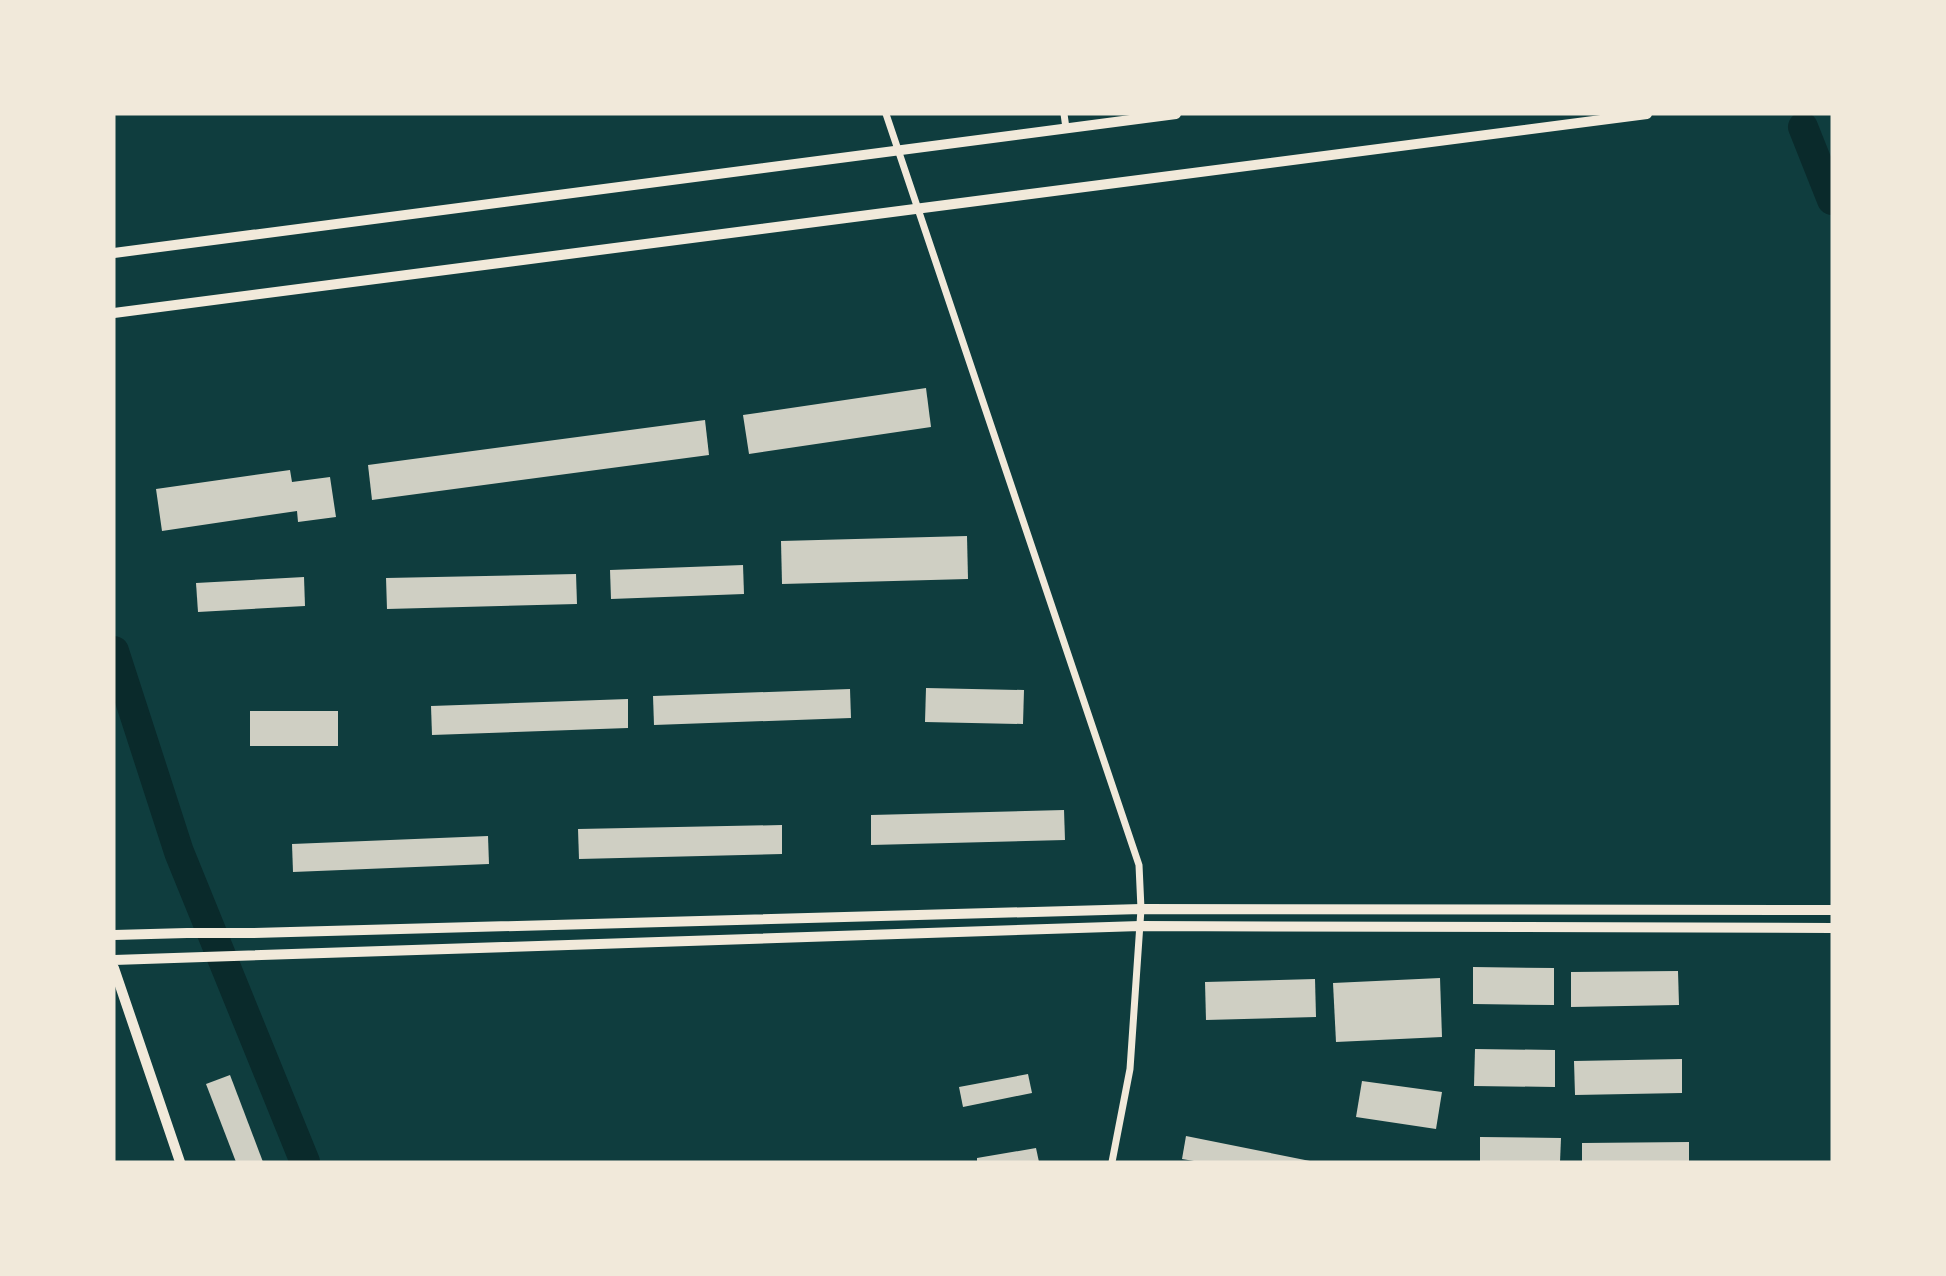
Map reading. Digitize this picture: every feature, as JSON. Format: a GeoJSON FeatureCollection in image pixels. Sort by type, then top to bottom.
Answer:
{"type":"FeatureCollection","features":[{"type":"Feature","properties":{"kind":"main road"},"geometry":{"type":"LineString","coordinates":[[114,253],[1176,114]]}},
{"type":"Feature","properties":{"kind":"main road"},"geometry":{"type":"LineString","coordinates":[[114,313],[1647,114]]}},
{"type":"Feature","properties":{"kind":"street"},"geometry":{"type":"LineString","coordinates":[[886,114],[1139,865],[1141,909],[1130,1069],[1112,1162]]}},
{"type":"Feature","properties":{"kind":"street"},"geometry":{"type":"LineString","coordinates":[[1064,114],[1066,128]]}},
{"type":"Feature","properties":{"kind":"street"},"geometry":{"type":"LineString","coordinates":[[114,935],[1141,909],[1832,910]]}},
{"type":"Feature","properties":{"kind":"street"},"geometry":{"type":"LineString","coordinates":[[114,960],[1140,926],[1832,928]]}},
{"type":"Feature","properties":{"kind":"street"},"geometry":{"type":"LineString","coordinates":[[114,968],[180,1162]]}},
{"type":"Feature","properties":{"kind":"building"},"geometry":{"type":"Polygon","coordinates":[[[926,388],[931,427],[749,454],[743,415],[926,388]]]}},
{"type":"Feature","properties":{"kind":"building"},"geometry":{"type":"Polygon","coordinates":[[[705,420],[709,455],[372,500],[368,465],[705,420]]]}},
{"type":"Feature","properties":{"kind":"building"},"geometry":{"type":"Polygon","coordinates":[[[290,470],[292,482],[330,477],[336,517],[298,522],[297,511],[162,531],[156,489],[290,470]]]}},
{"type":"Feature","properties":{"kind":"building"},"geometry":{"type":"Polygon","coordinates":[[[967,536],[968,579],[782,584],[781,541],[967,536]]]}},
{"type":"Feature","properties":{"kind":"building"},"geometry":{"type":"Polygon","coordinates":[[[743,565],[744,594],[611,599],[610,570],[743,565]]]}},
{"type":"Feature","properties":{"kind":"building"},"geometry":{"type":"Polygon","coordinates":[[[576,574],[577,604],[387,609],[386,578],[576,574]]]}},
{"type":"Feature","properties":{"kind":"building"},"geometry":{"type":"Polygon","coordinates":[[[304,577],[305,606],[198,612],[196,583],[304,577]]]}},
{"type":"Feature","properties":{"kind":"building"},"geometry":{"type":"Polygon","coordinates":[[[926,688],[1024,690],[1023,724],[925,722],[926,688]]]}},
{"type":"Feature","properties":{"kind":"building"},"geometry":{"type":"Polygon","coordinates":[[[850,689],[851,718],[654,725],[653,696],[850,689]]]}},
{"type":"Feature","properties":{"kind":"building"},"geometry":{"type":"Polygon","coordinates":[[[628,699],[628,728],[432,735],[431,706],[628,699]]]}},
{"type":"Feature","properties":{"kind":"building"},"geometry":{"type":"Polygon","coordinates":[[[250,711],[338,711],[338,746],[250,746],[250,711]]]}},
{"type":"Feature","properties":{"kind":"building"},"geometry":{"type":"Polygon","coordinates":[[[1064,810],[1065,840],[871,845],[871,815],[1064,810]]]}},
{"type":"Feature","properties":{"kind":"building"},"geometry":{"type":"Polygon","coordinates":[[[782,825],[782,854],[579,859],[578,829],[782,825]]]}},
{"type":"Feature","properties":{"kind":"building"},"geometry":{"type":"Polygon","coordinates":[[[488,836],[489,864],[293,872],[292,844],[488,836]]]}},
{"type":"Feature","properties":{"kind":"building"},"geometry":{"type":"Polygon","coordinates":[[[1473,967],[1554,968],[1554,1005],[1473,1004],[1473,967]]]}},
{"type":"Feature","properties":{"kind":"building"},"geometry":{"type":"Polygon","coordinates":[[[1678,971],[1679,1005],[1571,1007],[1571,972],[1678,971]]]}},
{"type":"Feature","properties":{"kind":"building"},"geometry":{"type":"Polygon","coordinates":[[[1440,978],[1442,1037],[1336,1042],[1333,983],[1440,978]]]}},
{"type":"Feature","properties":{"kind":"building"},"geometry":{"type":"Polygon","coordinates":[[[1315,979],[1316,1017],[1206,1020],[1205,982],[1315,979]]]}},
{"type":"Feature","properties":{"kind":"building"},"geometry":{"type":"Polygon","coordinates":[[[1475,1049],[1555,1050],[1555,1087],[1474,1086],[1475,1049]]]}},
{"type":"Feature","properties":{"kind":"building"},"geometry":{"type":"Polygon","coordinates":[[[1682,1059],[1682,1093],[1575,1095],[1574,1061],[1682,1059]]]}},
{"type":"Feature","properties":{"kind":"building"},"geometry":{"type":"Polygon","coordinates":[[[1028,1074],[1032,1093],[963,1107],[959,1087],[1028,1074]]]}},
{"type":"Feature","properties":{"kind":"building"},"geometry":{"type":"Polygon","coordinates":[[[230,1075],[263,1162],[236,1162],[206,1084],[230,1075]]]}},
{"type":"Feature","properties":{"kind":"building"},"geometry":{"type":"Polygon","coordinates":[[[1362,1081],[1442,1092],[1436,1129],[1356,1117],[1362,1081]]]}},
{"type":"Feature","properties":{"kind":"building"},"geometry":{"type":"Polygon","coordinates":[[[1186,1136],[1310,1162],[1200,1162],[1182,1159],[1186,1136]]]}},
{"type":"Feature","properties":{"kind":"building"},"geometry":{"type":"Polygon","coordinates":[[[1480,1137],[1561,1138],[1560,1162],[1480,1162],[1480,1137]]]}},
{"type":"Feature","properties":{"kind":"building"},"geometry":{"type":"Polygon","coordinates":[[[1689,1142],[1689,1162],[1582,1162],[1582,1143],[1689,1142]]]}},
{"type":"Feature","properties":{"kind":"building"},"geometry":{"type":"Polygon","coordinates":[[[1036,1148],[1039,1162],[977,1162],[977,1158],[1036,1148]]]}},
{"type":"Feature","properties":{"kind":"waterway"},"geometry":{"type":"LineString","coordinates":[[1803,127],[1832,200]]}},
{"type":"Feature","properties":{"kind":"waterway"},"geometry":{"type":"LineString","coordinates":[[114,651],[179,852],[305,1162]]}}]}
